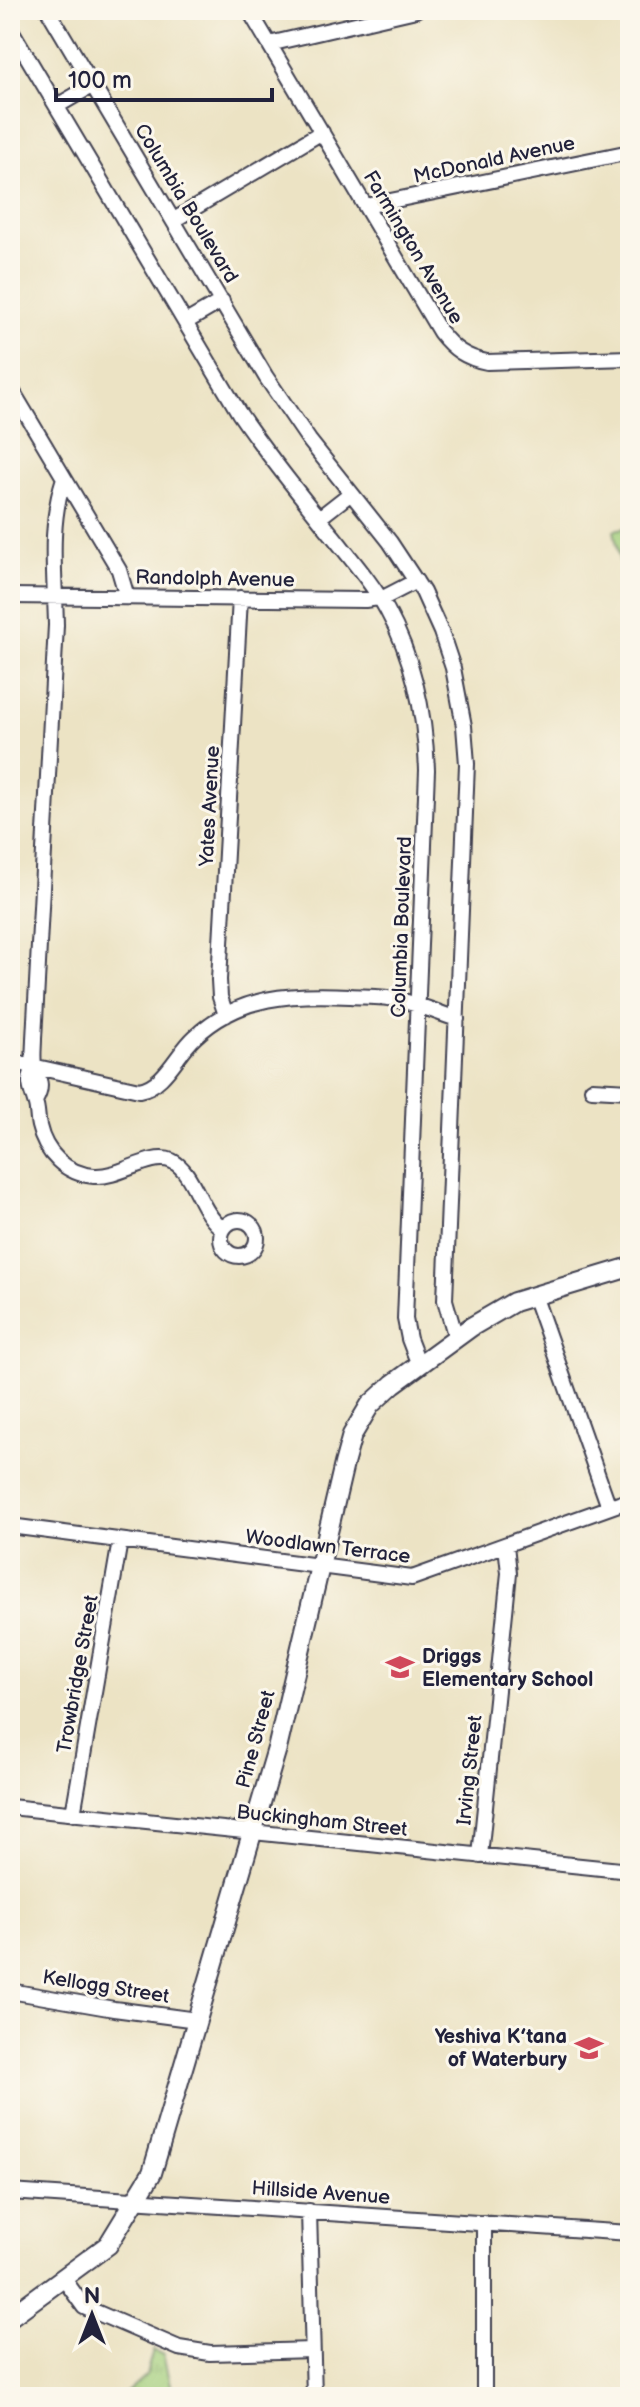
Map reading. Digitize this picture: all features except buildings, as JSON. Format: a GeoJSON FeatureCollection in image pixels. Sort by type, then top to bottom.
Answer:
{"type":"FeatureCollection","features":[{"type":"Feature","properties":{"kind":"street","name":"Columbia Boulevard"},"geometry":{"type":"LineString","coordinates":[[48,10],[286,408],[390,542],[416,581],[435,618],[449,656],[461,705],[466,747],[445,1300],[456,1338]]}},
{"type":"Feature","properties":{"kind":"street","name":"Farmington Avenue"},"geometry":{"type":"LineString","coordinates":[[249,10],[440,332],[452,346],[465,356],[501,363],[630,358]]}},
{"type":"Feature","properties":{"kind":"street"},"geometry":{"type":"LineString","coordinates":[[269,44],[416,10]]}},
{"type":"Feature","properties":{"kind":"street","name":"Columbia Boulevard"},"geometry":{"type":"LineString","coordinates":[[10,28],[255,436],[380,598],[398,632],[414,678],[426,751],[405,1319],[419,1365]]}},
{"type":"Feature","properties":{"kind":"street"},"geometry":{"type":"LineString","coordinates":[[57,106],[93,85]]}},
{"type":"Feature","properties":{"kind":"street"},"geometry":{"type":"LineString","coordinates":[[174,220],[322,132]]}},
{"type":"Feature","properties":{"kind":"street","name":"McDonald Avenue"},"geometry":{"type":"LineString","coordinates":[[366,206],[630,152]]}},
{"type":"Feature","properties":{"kind":"street","name":"Columbia Boulevard"},"geometry":{"type":"LineString","coordinates":[[186,322],[222,301]]}},
{"type":"Feature","properties":{"kind":"street"},"geometry":{"type":"LineString","coordinates":[[10,389],[119,570],[127,597]]}},
{"type":"Feature","properties":{"kind":"street"},"geometry":{"type":"LineString","coordinates":[[64,478],[55,512],[56,625],[35,1067],[29,1079],[30,1092],[44,1142],[64,1166],[82,1174],[99,1176],[154,1160],[171,1161],[185,1173],[211,1220],[223,1229]]}},
{"type":"Feature","properties":{"kind":"street"},"geometry":{"type":"LineString","coordinates":[[319,518],[351,493]]}},
{"type":"Feature","properties":{"kind":"street","name":"Randolph Avenue"},"geometry":{"type":"LineString","coordinates":[[10,596],[380,598],[416,581]]}},
{"type":"Feature","properties":{"kind":"street","name":"Yates Avenue"},"geometry":{"type":"LineString","coordinates":[[226,1015],[219,980],[240,598]]}},
{"type":"Feature","properties":{"kind":"street"},"geometry":{"type":"LineString","coordinates":[[10,1061],[124,1088],[144,1089],[157,1083],[197,1035],[226,1015],[262,1000],[290,995],[393,998],[457,1019]]}},
{"type":"Feature","properties":{"kind":"street"},"geometry":{"type":"LineString","coordinates":[[592,1089],[630,1091]]}},
{"type":"Feature","properties":{"kind":"street","name":"Pine Street"},"geometry":{"type":"LineString","coordinates":[[10,2317],[108,2245],[152,2173],[281,1735],[346,1456],[357,1424],[376,1399],[456,1338],[503,1307],[630,1267]]}},
{"type":"Feature","properties":{"kind":"street"},"geometry":{"type":"LineString","coordinates":[[534,1295],[609,1507]]}},
{"type":"Feature","properties":{"kind":"street","name":"Woodlawn Terrace"},"geometry":{"type":"LineString","coordinates":[[10,1526],[412,1578],[630,1500]]}},
{"type":"Feature","properties":{"kind":"street","name":"Trowbridge Street"},"geometry":{"type":"LineString","coordinates":[[73,1814],[120,1541]]}},
{"type":"Feature","properties":{"kind":"street","name":"Irving Street"},"geometry":{"type":"LineString","coordinates":[[480,1856],[509,1573],[506,1545]]}},
{"type":"Feature","properties":{"kind":"street","name":"Buckingham Street"},"geometry":{"type":"LineString","coordinates":[[10,1807],[630,1871]]}},
{"type":"Feature","properties":{"kind":"street","name":"Kellogg Street"},"geometry":{"type":"LineString","coordinates":[[10,1991],[197,2020]]}},
{"type":"Feature","properties":{"kind":"street","name":"Hillside Avenue"},"geometry":{"type":"LineString","coordinates":[[10,2192],[630,2233]]}},
{"type":"Feature","properties":{"kind":"street"},"geometry":{"type":"LineString","coordinates":[[309,2211],[314,2397]]}},
{"type":"Feature","properties":{"kind":"street"},"geometry":{"type":"LineString","coordinates":[[484,2223],[484,2397]]}},
{"type":"Feature","properties":{"kind":"street"},"geometry":{"type":"LineString","coordinates":[[64,2279],[84,2307],[187,2350],[210,2353],[312,2350]]}},
{"type":"Feature","properties":{"kind":"green space"},"geometry":{"type":"Polygon","coordinates":[[[630,527],[630,617],[614,530],[630,527]]]}},
{"type":"Feature","properties":{"kind":"green space"},"geometry":{"type":"Polygon","coordinates":[[[153,2350],[163,2355],[173,2397],[121,2397],[146,2375],[153,2350]]]}},
{"type":"Feature","properties":{"kind":"place","name":"Driggs Elementary School"},"geometry":{"type":"Point","coordinates":[400,1667]}},
{"type":"Feature","properties":{"kind":"place","name":"Yeshiva K’tana of Waterbury"},"geometry":{"type":"Point","coordinates":[589,2048]}}]}
